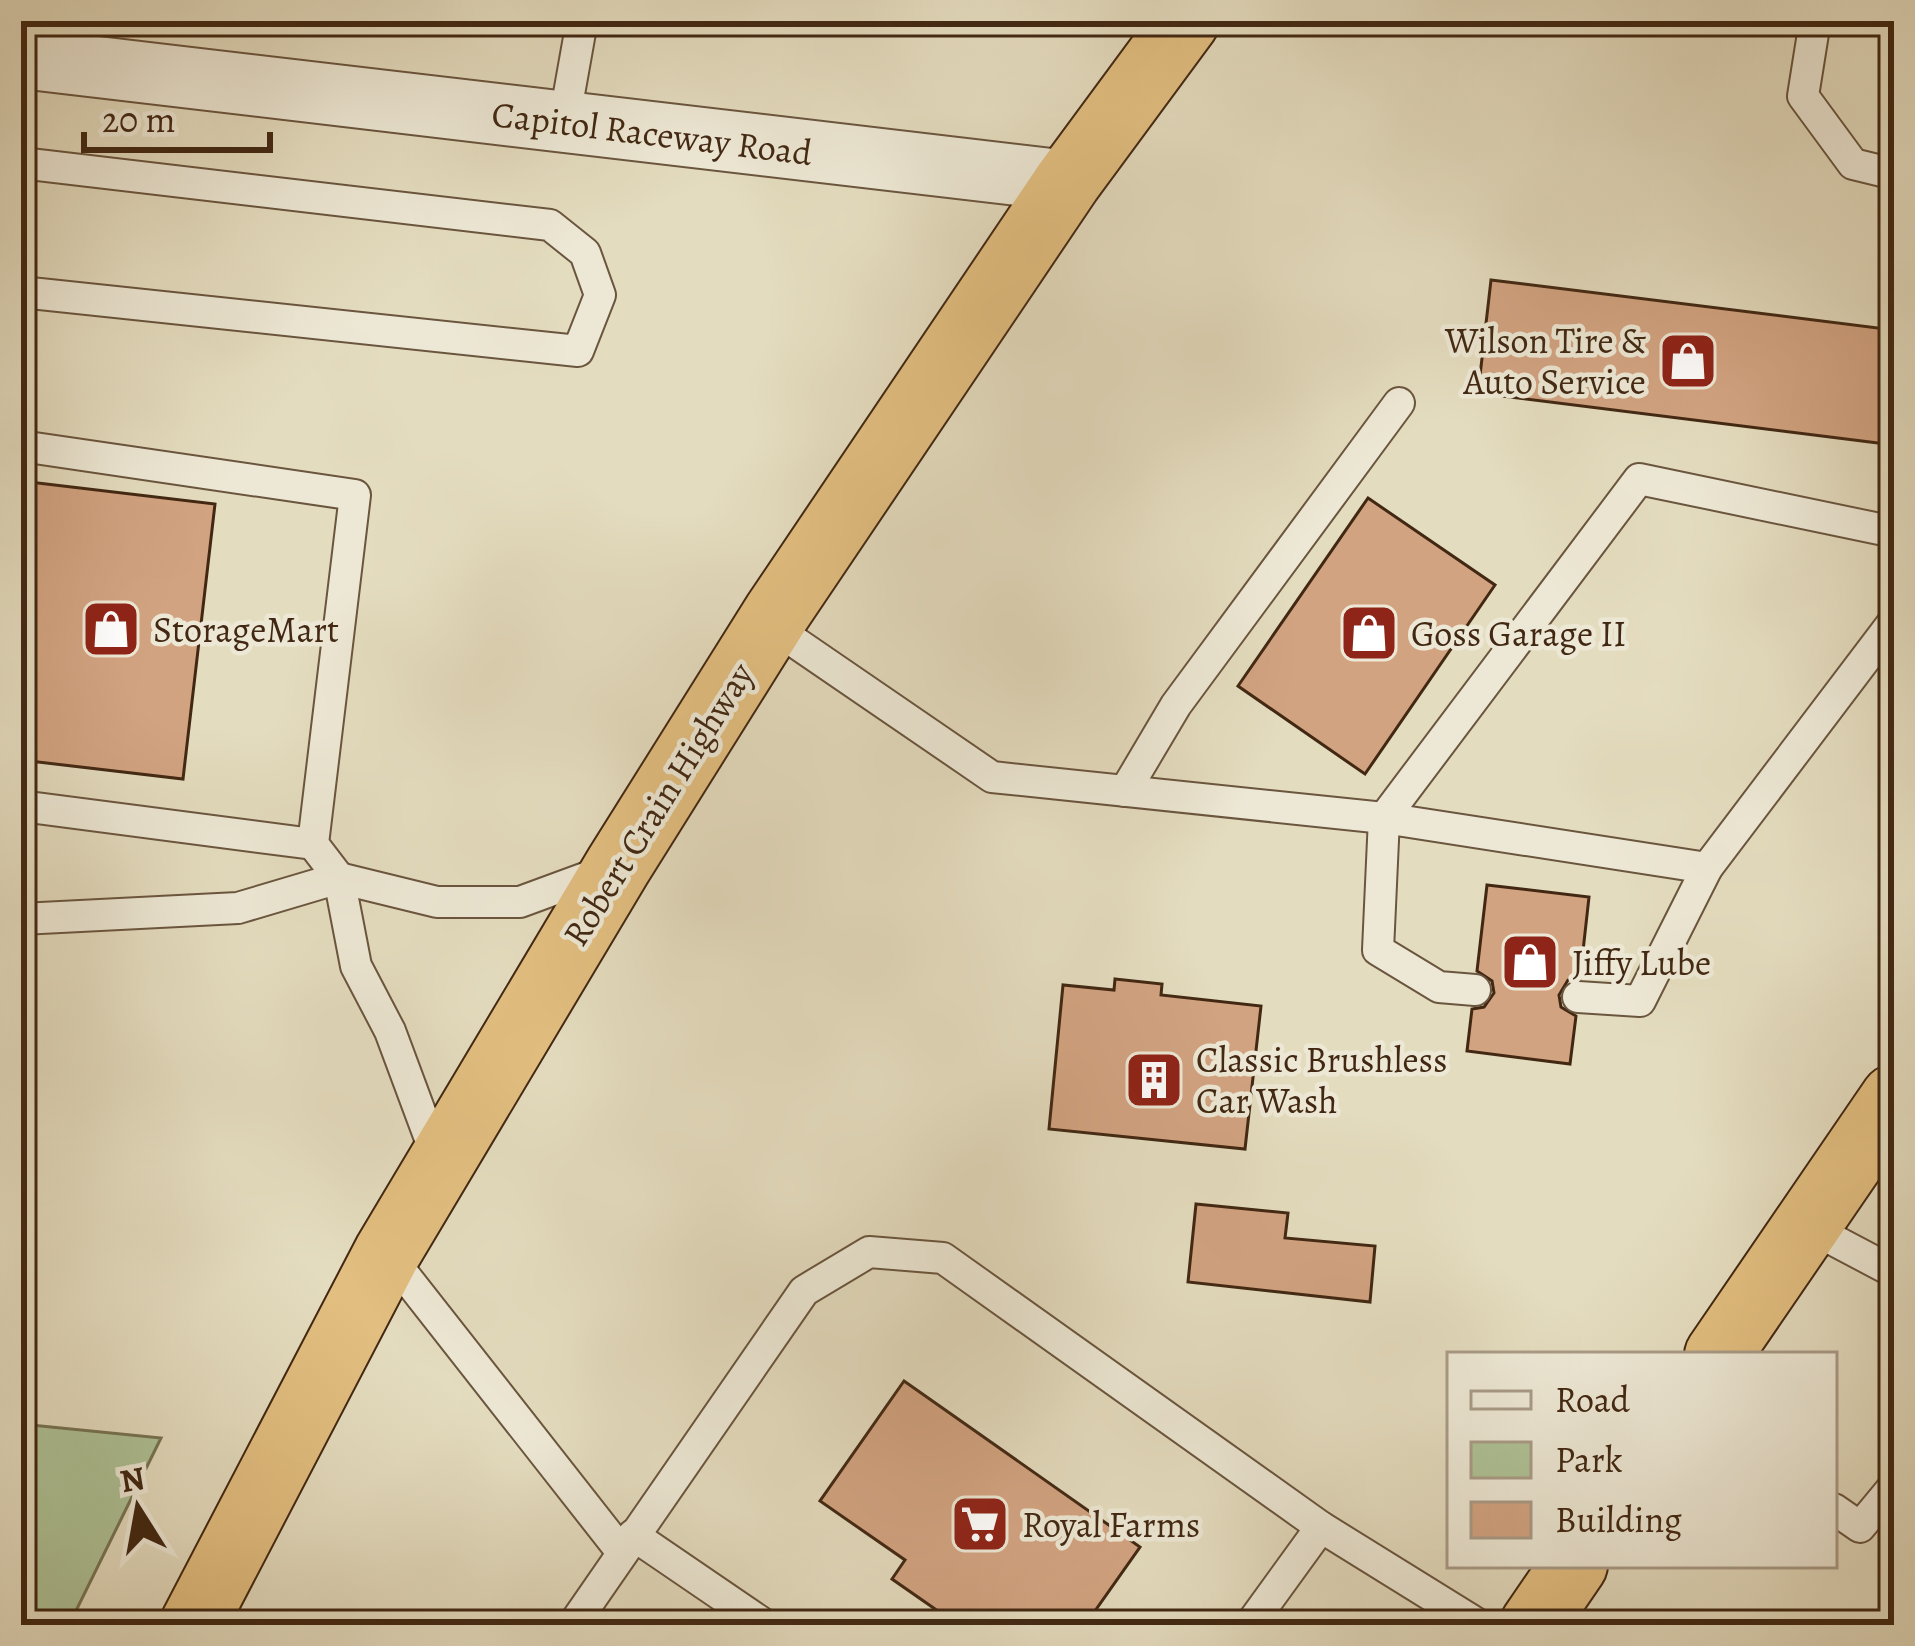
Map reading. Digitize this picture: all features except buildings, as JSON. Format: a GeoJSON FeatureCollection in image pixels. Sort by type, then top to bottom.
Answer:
{"type":"FeatureCollection","features":[{"type":"Feature","properties":{"kind":"highway","name":"Robert Crain Highway"},"geometry":{"type":"LineString","coordinates":[[193,1625],[387,1253],[618,866],[770,625],[1068,181],[1186,21]]}},
{"type":"Feature","properties":{"kind":"highway"},"geometry":{"type":"LineString","coordinates":[[1720,1352],[1894,1098]]}},
{"type":"Feature","properties":{"kind":"highway"},"geometry":{"type":"LineString","coordinates":[[1533,1625],[1572,1568]]}},
{"type":"Feature","properties":{"kind":"street","name":"Capitol Raceway Road"},"geometry":{"type":"LineString","coordinates":[[21,58],[1068,181]]}},
{"type":"Feature","properties":{"kind":"lane"},"geometry":{"type":"LineString","coordinates":[[564,122],[581,21]]}},
{"type":"Feature","properties":{"kind":"lane"},"geometry":{"type":"LineString","coordinates":[[1815,21],[1803,96],[1853,164],[1894,174]]}},
{"type":"Feature","properties":{"kind":"lane"},"geometry":{"type":"LineString","coordinates":[[21,163],[550,225],[585,253],[600,296],[578,351],[21,292]]}},
{"type":"Feature","properties":{"kind":"lane"},"geometry":{"type":"LineString","coordinates":[[1125,791],[1176,705],[1399,403]]}},
{"type":"Feature","properties":{"kind":"lane"},"geometry":{"type":"LineString","coordinates":[[21,446],[355,495],[314,844],[339,878],[356,966],[390,1031],[439,1164]]}},
{"type":"Feature","properties":{"kind":"lane"},"geometry":{"type":"LineString","coordinates":[[1475,990],[1439,987],[1378,950],[1384,818],[1639,479],[1894,532]]}},
{"type":"Feature","properties":{"kind":"lane"},"geometry":{"type":"LineString","coordinates":[[1578,998],[1640,1001],[1707,868],[1894,621]]}},
{"type":"Feature","properties":{"kind":"lane"},"geometry":{"type":"LineString","coordinates":[[770,625],[992,776],[1384,818],[1707,868]]}},
{"type":"Feature","properties":{"kind":"lane"},"geometry":{"type":"LineString","coordinates":[[21,806],[314,844]]}},
{"type":"Feature","properties":{"kind":"lane"},"geometry":{"type":"LineString","coordinates":[[21,919],[238,908],[339,878],[437,902],[520,902],[618,866]]}},
{"type":"Feature","properties":{"kind":"lane"},"geometry":{"type":"LineString","coordinates":[[1807,1226],[1894,1272]]}},
{"type":"Feature","properties":{"kind":"lane"},"geometry":{"type":"LineString","coordinates":[[573,1625],[804,1291],[869,1252],[943,1258],[1322,1527],[1480,1625]]}},
{"type":"Feature","properties":{"kind":"lane"},"geometry":{"type":"LineString","coordinates":[[387,1253],[627,1543],[765,1625]]}},
{"type":"Feature","properties":{"kind":"lane"},"geometry":{"type":"LineString","coordinates":[[1837,1511],[1860,1527],[1894,1486]]}},
{"type":"Feature","properties":{"kind":"lane"},"geometry":{"type":"LineString","coordinates":[[1250,1625],[1322,1527]]}},
{"type":"Feature","properties":{"kind":"green space"},"geometry":{"type":"Polygon","coordinates":[[[21,1424],[161,1438],[69,1625],[21,1625],[21,1424]]]}},
{"type":"Feature","properties":{"kind":"place","name":"Wilson Tire & Auto Service"},"geometry":{"type":"Point","coordinates":[1688,361]}},
{"type":"Feature","properties":{"kind":"place","name":"StorageMart"},"geometry":{"type":"Point","coordinates":[111,629]}},
{"type":"Feature","properties":{"kind":"place","name":"Goss Garage II"},"geometry":{"type":"Point","coordinates":[1369,633]}},
{"type":"Feature","properties":{"kind":"place","name":"Jiffy Lube"},"geometry":{"type":"Point","coordinates":[1530,962]}},
{"type":"Feature","properties":{"kind":"place","name":"Classic Brushless Car Wash"},"geometry":{"type":"Point","coordinates":[1154,1080]}},
{"type":"Feature","properties":{"kind":"place","name":"Royal Farms"},"geometry":{"type":"Point","coordinates":[980,1524]}}]}
